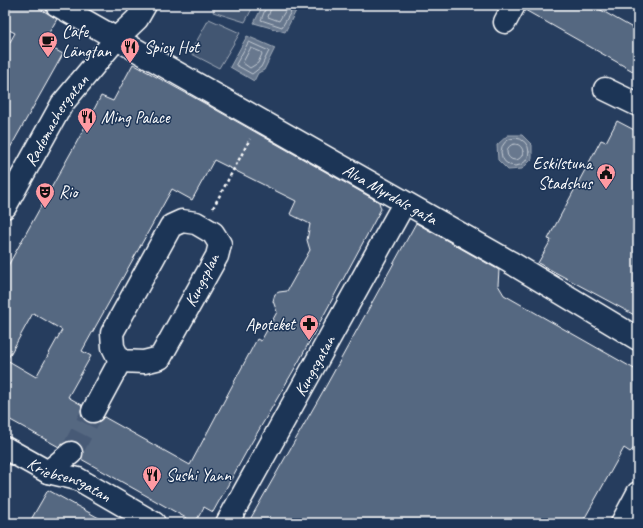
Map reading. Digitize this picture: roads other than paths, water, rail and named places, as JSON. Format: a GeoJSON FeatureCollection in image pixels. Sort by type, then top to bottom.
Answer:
{"type":"FeatureCollection","features":[{"type":"Feature","properties":{"kind":"street","name":"Alva Myrdals gata"},"geometry":{"type":"LineString","coordinates":[[57,5],[100,28],[116,39],[510,262],[638,339]]}},
{"type":"Feature","properties":{"kind":"street","name":"Rademachergatan"},"geometry":{"type":"LineString","coordinates":[[5,207],[62,104],[116,39],[137,19],[144,5]]}},
{"type":"Feature","properties":{"kind":"street"},"geometry":{"type":"LineString","coordinates":[[605,89],[638,106]]}},
{"type":"Feature","properties":{"kind":"street","name":"Kungsgatan"},"geometry":{"type":"LineString","coordinates":[[227,523],[401,209]]}},
{"type":"Feature","properties":{"kind":"street","name":"Kungsplan"},"geometry":{"type":"LineString","coordinates":[[182,221],[196,223],[212,232],[220,244],[216,256],[160,358],[144,362],[120,361],[113,347],[112,333],[171,226],[182,221]]}},
{"type":"Feature","properties":{"kind":"street"},"geometry":{"type":"LineString","coordinates":[[93,411],[120,361]]}},
{"type":"Feature","properties":{"kind":"street","name":"Kriebsensgatan"},"geometry":{"type":"LineString","coordinates":[[5,448],[48,472],[78,479],[154,523]]}},
{"type":"Feature","properties":{"kind":"street"},"geometry":{"type":"LineString","coordinates":[[48,472],[71,453]]}},
{"type":"Feature","properties":{"kind":"street"},"geometry":{"type":"LineString","coordinates":[[622,523],[638,493]]}},
{"type":"Feature","properties":{"kind":"water"},"geometry":{"type":"Polygon","coordinates":[[[263,5],[299,5],[285,32],[254,23],[263,5]]]}},
{"type":"Feature","properties":{"kind":"water"},"geometry":{"type":"Polygon","coordinates":[[[247,36],[275,48],[264,70],[258,73],[254,81],[230,67],[247,36]]]}},
{"type":"Feature","properties":{"kind":"water"},"geometry":{"type":"Polygon","coordinates":[[[508,135],[522,135],[532,145],[532,159],[522,169],[508,170],[498,160],[497,145],[508,135]]]}},
{"type":"Feature","properties":{"kind":"tunnel"},"geometry":{"type":"LineString","coordinates":[[71,453],[93,411]]}},
{"type":"Feature","properties":{"kind":"place","name":"Cafe Längtan"},"geometry":{"type":"Point","coordinates":[48,58]}},
{"type":"Feature","properties":{"kind":"place","name":"Spicy Hot"},"geometry":{"type":"Point","coordinates":[130,64]}},
{"type":"Feature","properties":{"kind":"place","name":"Ming Palace"},"geometry":{"type":"Point","coordinates":[87,134]}},
{"type":"Feature","properties":{"kind":"place","name":"Eskilstuna Stadshus"},"geometry":{"type":"Point","coordinates":[606,190]}},
{"type":"Feature","properties":{"kind":"place","name":"Rio"},"geometry":{"type":"Point","coordinates":[45,209]}},
{"type":"Feature","properties":{"kind":"place","name":"Apoteket"},"geometry":{"type":"Point","coordinates":[309,341]}},
{"type":"Feature","properties":{"kind":"place","name":"Sushi Yann"},"geometry":{"type":"Point","coordinates":[152,492]}}]}
